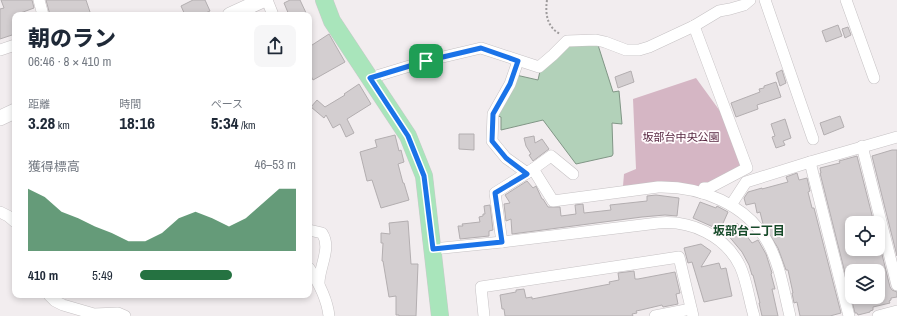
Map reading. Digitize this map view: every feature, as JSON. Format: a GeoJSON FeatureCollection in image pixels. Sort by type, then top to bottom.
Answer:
{"type":"FeatureCollection","features":[{"type":"Feature","properties":{"kind":"main road"},"geometry":{"type":"LineString","coordinates":[[324,0],[332,21],[408,136],[424,176],[440,316]]}},
{"type":"Feature","properties":{"kind":"street"},"geometry":{"type":"LineString","coordinates":[[39,0],[42,12]]}},
{"type":"Feature","properties":{"kind":"street"},"geometry":{"type":"LineString","coordinates":[[237,12],[265,0],[271,12]]}},
{"type":"Feature","properties":{"kind":"street"},"geometry":{"type":"LineString","coordinates":[[370,78],[426,61],[481,48],[539,67],[567,41],[596,40],[626,50],[639,50],[649,47],[694,26],[719,11],[730,10],[744,5],[750,0]]}},
{"type":"Feature","properties":{"kind":"street"},"geometry":{"type":"LineString","coordinates":[[764,0],[813,139]]}},
{"type":"Feature","properties":{"kind":"street"},"geometry":{"type":"LineString","coordinates":[[846,0],[874,78]]}},
{"type":"Feature","properties":{"kind":"street"},"geometry":{"type":"LineString","coordinates":[[694,26],[747,168],[709,188],[704,188],[702,193]]}},
{"type":"Feature","properties":{"kind":"street"},"geometry":{"type":"LineString","coordinates":[[0,50],[12,46]]}},
{"type":"Feature","properties":{"kind":"street"},"geometry":{"type":"LineString","coordinates":[[518,61],[510,84],[493,114],[492,141],[506,158],[530,171],[553,200],[658,188],[685,188],[731,204],[743,212],[767,242],[776,262],[790,316]]}},
{"type":"Feature","properties":{"kind":"street"},"geometry":{"type":"LineString","coordinates":[[0,118],[12,112]]}},
{"type":"Feature","properties":{"kind":"street"},"geometry":{"type":"LineString","coordinates":[[731,204],[746,182],[897,136]]}},
{"type":"Feature","properties":{"kind":"street"},"geometry":{"type":"LineString","coordinates":[[862,146],[897,285]]}},
{"type":"Feature","properties":{"kind":"street"},"geometry":{"type":"LineString","coordinates":[[502,242],[495,193],[551,156],[573,174]]}},
{"type":"Feature","properties":{"kind":"street"},"geometry":{"type":"LineString","coordinates":[[810,162],[849,316]]}},
{"type":"Feature","properties":{"kind":"street"},"geometry":{"type":"LineString","coordinates":[[0,212],[12,219]]}},
{"type":"Feature","properties":{"kind":"street"},"geometry":{"type":"LineString","coordinates":[[433,249],[668,222],[680,223],[701,229],[718,239],[733,255],[743,275],[754,316]]}},
{"type":"Feature","properties":{"kind":"street"},"geometry":{"type":"LineString","coordinates":[[312,231],[322,233],[325,240],[324,255],[319,273],[319,283]]}},
{"type":"Feature","properties":{"kind":"street"},"geometry":{"type":"LineString","coordinates":[[484,316],[481,287],[678,257],[692,312],[655,316]]}},
{"type":"Feature","properties":{"kind":"street"},"geometry":{"type":"LineString","coordinates":[[312,272],[319,283],[324,295],[329,316]]}},
{"type":"Feature","properties":{"kind":"street"},"geometry":{"type":"LineString","coordinates":[[52,298],[63,305],[94,314],[118,313],[125,316]]}},
{"type":"Feature","properties":{"kind":"street"},"geometry":{"type":"LineString","coordinates":[[878,316],[897,311]]}},
{"type":"Feature","properties":{"kind":"path"},"geometry":{"type":"LineString","coordinates":[[547,0],[548,22],[557,32],[571,41]]}},
{"type":"Feature","properties":{"kind":"green space","name":"坂部台中央公園"},"geometry":{"type":"Polygon","coordinates":[[[696,78],[725,118],[742,167],[709,184],[697,187],[682,183],[661,182],[623,186],[624,174],[636,169],[633,99],[696,78]]]}},
{"type":"Feature","properties":{"kind":"shaded area"},"geometry":{"type":"Polygon","coordinates":[[[571,44],[598,45],[613,92],[619,91],[622,124],[612,123],[612,156],[576,164],[543,120],[501,130],[501,117],[498,116],[516,75],[538,80],[540,71],[571,44]]]}},
{"type":"Feature","properties":{"kind":"building"},"geometry":{"type":"Polygon","coordinates":[[[1,0],[32,0],[34,8],[23,12],[12,12],[12,35],[0,39],[0,9],[4,8],[1,0]]]}},
{"type":"Feature","properties":{"kind":"building"},"geometry":{"type":"Polygon","coordinates":[[[46,0],[86,0],[90,12],[49,12],[46,0]]]}},
{"type":"Feature","properties":{"kind":"building"},"geometry":{"type":"Polygon","coordinates":[[[193,0],[205,0],[210,11],[184,12],[181,6],[193,0]]]}},
{"type":"Feature","properties":{"kind":"building"},"geometry":{"type":"Polygon","coordinates":[[[290,0],[300,0],[306,12],[288,12],[284,3],[290,0]]]}},
{"type":"Feature","properties":{"kind":"building"},"geometry":{"type":"Polygon","coordinates":[[[838,25],[842,36],[826,42],[822,31],[838,25]]]}},
{"type":"Feature","properties":{"kind":"building"},"geometry":{"type":"Polygon","coordinates":[[[848,27],[851,35],[845,38],[842,29],[848,27]]]}},
{"type":"Feature","properties":{"kind":"building"},"geometry":{"type":"Polygon","coordinates":[[[329,34],[345,62],[313,80],[312,45],[329,34]]]}},
{"type":"Feature","properties":{"kind":"building"},"geometry":{"type":"Polygon","coordinates":[[[782,70],[786,83],[780,86],[776,73],[782,70]]]}},
{"type":"Feature","properties":{"kind":"building"},"geometry":{"type":"Polygon","coordinates":[[[631,71],[634,82],[618,88],[615,77],[631,71]]]}},
{"type":"Feature","properties":{"kind":"building"},"geometry":{"type":"Polygon","coordinates":[[[776,82],[781,97],[757,105],[758,109],[736,117],[731,103],[760,92],[759,89],[776,82]]]}},
{"type":"Feature","properties":{"kind":"building"},"geometry":{"type":"Polygon","coordinates":[[[359,84],[371,104],[347,119],[354,133],[346,137],[340,124],[333,128],[326,115],[324,118],[312,108],[317,100],[325,107],[345,95],[344,94],[359,84]]]}},
{"type":"Feature","properties":{"kind":"building"},"geometry":{"type":"Polygon","coordinates":[[[840,116],[844,127],[824,135],[820,123],[840,116]]]}},
{"type":"Feature","properties":{"kind":"building"},"geometry":{"type":"Polygon","coordinates":[[[785,119],[791,138],[783,141],[785,145],[776,148],[772,137],[775,136],[771,124],[785,119]]]}},
{"type":"Feature","properties":{"kind":"building"},"geometry":{"type":"Polygon","coordinates":[[[459,134],[474,134],[474,150],[459,149],[459,134]]]}},
{"type":"Feature","properties":{"kind":"building"},"geometry":{"type":"Polygon","coordinates":[[[395,135],[399,151],[401,150],[404,162],[398,164],[409,200],[381,208],[372,180],[367,181],[360,152],[377,147],[375,140],[395,135]]]}},
{"type":"Feature","properties":{"kind":"building"},"geometry":{"type":"Polygon","coordinates":[[[534,136],[535,143],[542,139],[549,149],[533,161],[529,155],[531,154],[526,146],[524,138],[534,136]]]}},
{"type":"Feature","properties":{"kind":"building"},"geometry":{"type":"Polygon","coordinates":[[[897,150],[897,256],[872,156],[897,150]]]}},
{"type":"Feature","properties":{"kind":"building"},"geometry":{"type":"Polygon","coordinates":[[[857,156],[872,216],[845,216],[845,256],[882,256],[884,264],[845,264],[845,273],[820,173],[820,168],[840,163],[839,161],[857,156]]]}},
{"type":"Feature","properties":{"kind":"building"},"geometry":{"type":"Polygon","coordinates":[[[797,173],[799,180],[807,178],[810,191],[808,192],[812,208],[814,208],[841,313],[830,316],[800,316],[797,302],[794,303],[788,270],[786,270],[778,248],[763,224],[760,212],[757,213],[755,203],[746,205],[744,198],[748,192],[788,182],[786,177],[797,173]]]}},
{"type":"Feature","properties":{"kind":"building"},"geometry":{"type":"Polygon","coordinates":[[[527,181],[533,188],[536,186],[542,199],[548,207],[560,207],[561,216],[576,214],[575,205],[583,204],[584,213],[611,210],[610,205],[647,201],[647,196],[656,195],[679,198],[677,216],[665,215],[642,217],[512,234],[511,219],[506,221],[504,204],[510,203],[505,195],[527,181]]]}},
{"type":"Feature","properties":{"kind":"building"},"geometry":{"type":"Polygon","coordinates":[[[700,202],[716,208],[717,206],[728,212],[720,230],[693,218],[700,202]]]}},
{"type":"Feature","properties":{"kind":"building"},"geometry":{"type":"Polygon","coordinates":[[[490,205],[493,230],[489,231],[489,236],[460,239],[458,226],[463,226],[462,224],[480,222],[479,217],[485,214],[484,206],[490,205]]]}},
{"type":"Feature","properties":{"kind":"building"},"geometry":{"type":"Polygon","coordinates":[[[408,221],[411,264],[418,264],[416,316],[399,316],[396,315],[396,296],[389,297],[382,261],[383,243],[381,243],[381,233],[390,234],[389,223],[408,221]]]}},
{"type":"Feature","properties":{"kind":"building"},"geometry":{"type":"Polygon","coordinates":[[[737,223],[752,243],[758,240],[766,254],[772,273],[775,289],[772,289],[778,316],[762,316],[753,275],[749,265],[742,252],[727,234],[737,223]]]}},
{"type":"Feature","properties":{"kind":"building"},"geometry":{"type":"Polygon","coordinates":[[[701,244],[711,251],[701,267],[719,263],[721,269],[726,268],[732,296],[704,302],[692,262],[688,263],[684,248],[701,244]]]}},
{"type":"Feature","properties":{"kind":"building"},"geometry":{"type":"Polygon","coordinates":[[[885,267],[890,287],[892,290],[897,292],[897,297],[891,298],[889,301],[890,303],[873,307],[873,310],[870,312],[858,315],[855,313],[853,304],[885,304],[885,267]]]}},
{"type":"Feature","properties":{"kind":"building"},"geometry":{"type":"Polygon","coordinates":[[[634,271],[635,279],[675,272],[680,293],[676,294],[678,304],[663,307],[662,305],[636,311],[637,313],[632,314],[633,316],[505,316],[504,309],[502,309],[500,295],[516,292],[516,290],[524,289],[526,298],[532,297],[532,299],[610,284],[609,282],[619,280],[618,273],[634,271]]]}},
{"type":"Feature","properties":{"kind":"district","name":"坂部台二丁目"},"geometry":{"type":"Point","coordinates":[749,231]}},
{"type":"Feature","properties":{"kind":"route"},"geometry":{"type":"LineString","coordinates":[[481,48],[518,61],[510,84],[493,114],[492,141],[506,158],[527,174],[495,193],[502,242],[433,249],[424,176],[408,136],[370,78],[426,61],[481,48]]}}]}
